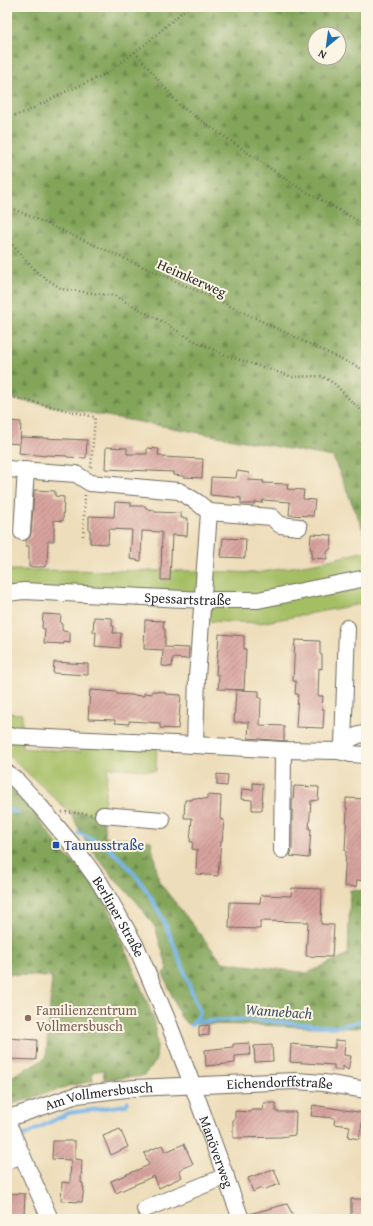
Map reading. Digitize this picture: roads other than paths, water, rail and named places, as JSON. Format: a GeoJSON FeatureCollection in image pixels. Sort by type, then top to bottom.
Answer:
{"type":"FeatureCollection","features":[{"type":"Feature","properties":{"kind":"street"},"geometry":{"type":"LineString","coordinates":[[7,469],[76,474],[88,482],[179,491],[197,502],[209,512],[272,516],[280,525],[299,527]]}},
{"type":"Feature","properties":{"kind":"street"},"geometry":{"type":"LineString","coordinates":[[22,532],[26,470]]}},
{"type":"Feature","properties":{"kind":"street"},"geometry":{"type":"LineString","coordinates":[[195,745],[197,677],[204,600],[209,512]]}},
{"type":"Feature","properties":{"kind":"street","name":"Spessartstraße"},"geometry":{"type":"LineString","coordinates":[[7,593],[24,591],[204,600],[258,600],[366,578]]}},
{"type":"Feature","properties":{"kind":"street"},"geometry":{"type":"LineString","coordinates":[[341,748],[347,628]]}},
{"type":"Feature","properties":{"kind":"street"},"geometry":{"type":"LineString","coordinates":[[341,748],[357,734],[366,734]]}},
{"type":"Feature","properties":{"kind":"street"},"geometry":{"type":"LineString","coordinates":[[7,736],[284,750],[341,748],[351,754],[366,755]]}},
{"type":"Feature","properties":{"kind":"street"},"geometry":{"type":"LineString","coordinates":[[282,850],[284,750]]}},
{"type":"Feature","properties":{"kind":"street","name":"Berliner Straße"},"geometry":{"type":"LineString","coordinates":[[7,773],[30,795],[66,836],[100,883],[137,948],[192,1084]]}},
{"type":"Feature","properties":{"kind":"street"},"geometry":{"type":"LineString","coordinates":[[103,815],[162,820]]}},
{"type":"Feature","properties":{"kind":"street","name":"Eichendorffstraße"},"geometry":{"type":"LineString","coordinates":[[192,1084],[296,1081],[324,1083],[366,1090]]}},
{"type":"Feature","properties":{"kind":"street","name":"Am Vollmersbusch"},"geometry":{"type":"LineString","coordinates":[[8,1123],[18,1115],[77,1095],[134,1088],[192,1084]]}},
{"type":"Feature","properties":{"kind":"street","name":"Manöverweg"},"geometry":{"type":"LineString","coordinates":[[192,1084],[241,1219]]}},
{"type":"Feature","properties":{"kind":"street"},"geometry":{"type":"LineString","coordinates":[[8,1123],[50,1219]]}},
{"type":"Feature","properties":{"kind":"street"},"geometry":{"type":"LineString","coordinates":[[7,1162],[20,1151]]}},
{"type":"Feature","properties":{"kind":"street"},"geometry":{"type":"LineString","coordinates":[[145,1209],[226,1176]]}},
{"type":"Feature","properties":{"kind":"waterway"},"geometry":{"type":"LineString","coordinates":[[7,809],[18,813]]}},
{"type":"Feature","properties":{"kind":"waterway"},"geometry":{"type":"LineString","coordinates":[[79,833],[109,849],[124,862],[148,893],[167,928],[200,1013],[194,1022]]}},
{"type":"Feature","properties":{"kind":"waterway","name":"Wannebach"},"geometry":{"type":"LineString","coordinates":[[191,1025],[194,1022],[245,1019],[335,1027],[366,1020]]}},
{"type":"Feature","properties":{"kind":"waterway","name":"Wannebach"},"geometry":{"type":"LineString","coordinates":[[17,1137],[27,1134],[69,1113],[126,1105],[128,1102]]}},
{"type":"Feature","properties":{"kind":"place","name":"Taunusstraße"},"geometry":{"type":"Point","coordinates":[56,845]}},
{"type":"Feature","properties":{"kind":"place","name":"Familienzentrum Vollmersbusch"},"geometry":{"type":"Point","coordinates":[28,1018]}}]}
